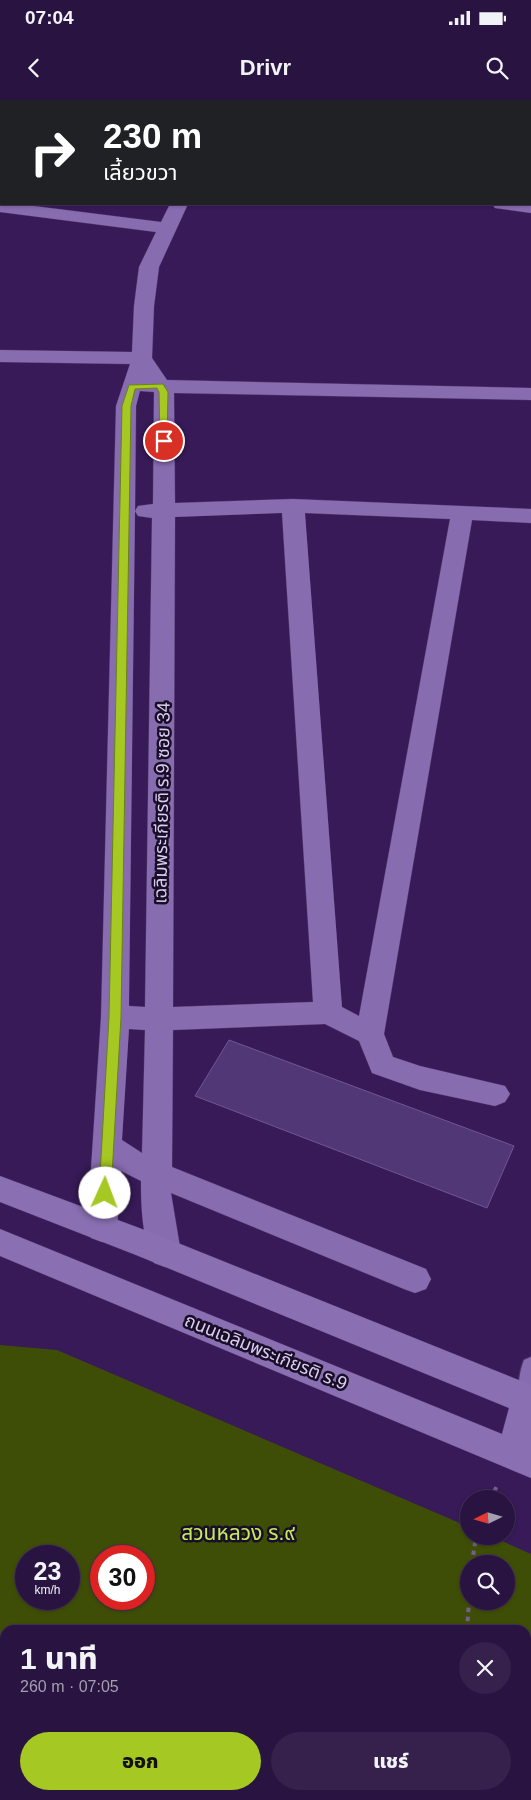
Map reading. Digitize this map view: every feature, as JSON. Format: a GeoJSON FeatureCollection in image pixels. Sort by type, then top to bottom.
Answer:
{"type":"FeatureCollection","features":[{"type":"Feature","properties":{"kind":"main road"},"geometry":{"type":"LineString","coordinates":[[0,1189],[165,1253],[529,1400],[522,1458]]}},
{"type":"Feature","properties":{"kind":"main road","name":"ถนนเฉลิมพระเกียรติ ร.9"},"geometry":{"type":"LineString","coordinates":[[0,1242],[522,1458]]}},
{"type":"Feature","properties":{"kind":"street"},"geometry":{"type":"LineString","coordinates":[[102,1228],[115,1017],[126,406],[142,358],[144,306],[149,267],[178,205]]}},
{"type":"Feature","properties":{"kind":"street"},"geometry":{"type":"LineString","coordinates":[[508,205],[531,208]]}},
{"type":"Feature","properties":{"kind":"street"},"geometry":{"type":"LineString","coordinates":[[0,208],[166,228]]}},
{"type":"Feature","properties":{"kind":"street"},"geometry":{"type":"LineString","coordinates":[[0,356],[142,358]]}},
{"type":"Feature","properties":{"kind":"street","name":"เฉลิมพระเกียรติ ร.9 ซอย 34"},"geometry":{"type":"LineString","coordinates":[[142,358],[164,392],[156,1204],[165,1253]]}},
{"type":"Feature","properties":{"kind":"street"},"geometry":{"type":"LineString","coordinates":[[132,387],[531,394]]}},
{"type":"Feature","properties":{"kind":"street"},"geometry":{"type":"LineString","coordinates":[[124,512],[293,506],[531,516]]}},
{"type":"Feature","properties":{"kind":"street"},"geometry":{"type":"LineString","coordinates":[[293,506],[328,1013]]}},
{"type":"Feature","properties":{"kind":"street"},"geometry":{"type":"LineString","coordinates":[[462,513],[370,1034],[382,1065],[420,1078],[495,1094]]}},
{"type":"Feature","properties":{"kind":"street"},"geometry":{"type":"LineString","coordinates":[[115,1017],[159,1019],[328,1013],[370,1034]]}},
{"type":"Feature","properties":{"kind":"street"},"geometry":{"type":"LineString","coordinates":[[106,1145],[137,1166],[415,1279]]}},
{"type":"Feature","properties":{"kind":"lane"},"geometry":{"type":"LineString","coordinates":[[529,1400],[531,1366]]}},
{"type":"Feature","properties":{"kind":"path"},"geometry":{"type":"LineString","coordinates":[[468,1625],[469,1610]]}},
{"type":"Feature","properties":{"kind":"green space","name":"สวนหลวง ร.๙"},"geometry":{"type":"Polygon","coordinates":[[[0,1345],[57,1350],[460,1523],[460,1545],[511,1545],[531,1554],[531,1625],[0,1625],[0,1345]]]}},
{"type":"Feature","properties":{"kind":"building"},"geometry":{"type":"Polygon","coordinates":[[[229,1040],[514,1146],[487,1208],[195,1096],[229,1040]]]}},
{"type":"Feature","properties":{"kind":"route"},"geometry":{"type":"LineString","coordinates":[[105,1193],[106,1145],[115,1017],[126,406],[132,387],[160,386],[164,392],[164,441]]}}]}
